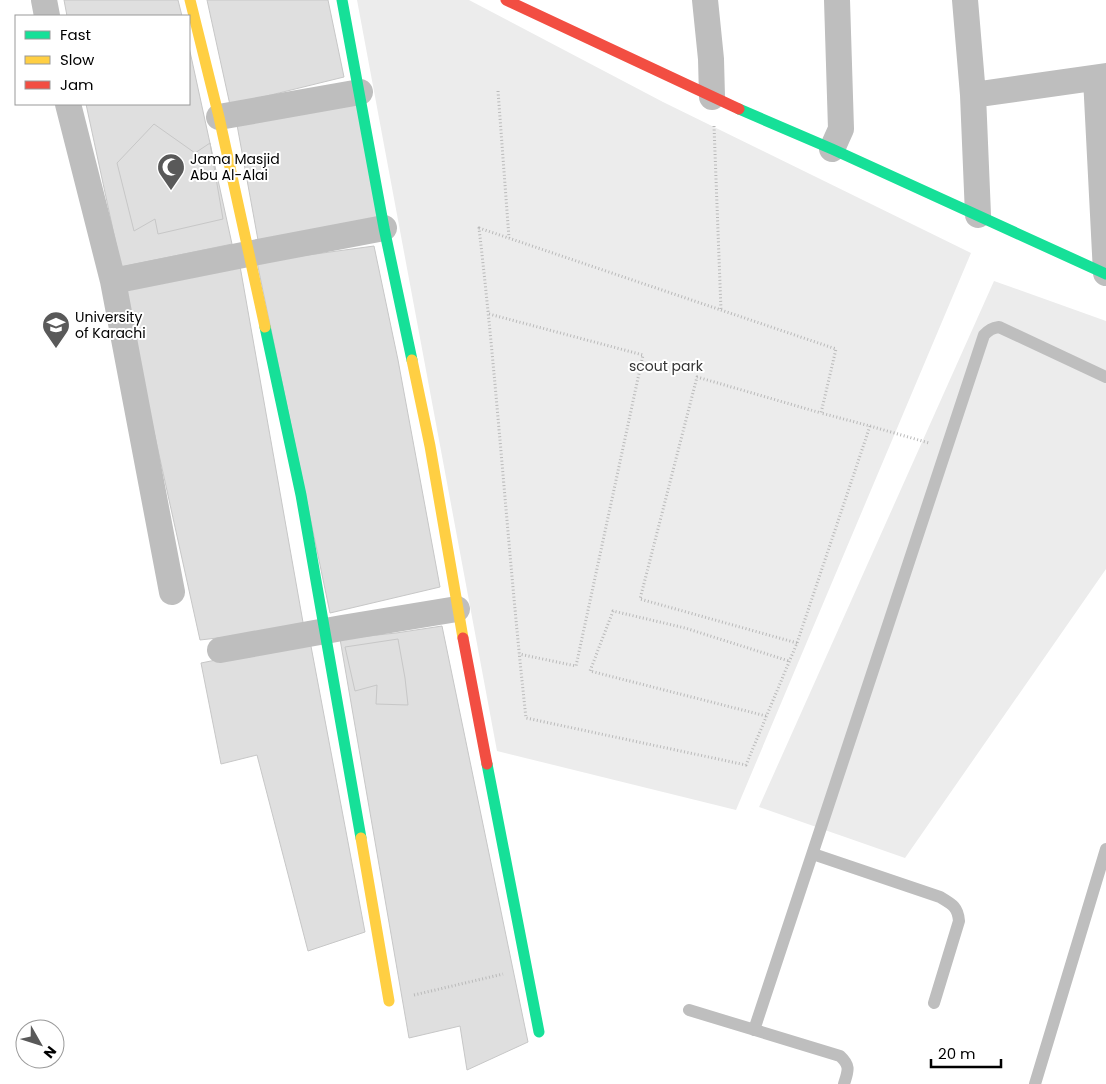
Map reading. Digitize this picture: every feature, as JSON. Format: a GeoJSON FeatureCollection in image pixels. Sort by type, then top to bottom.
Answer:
{"type":"FeatureCollection","features":[{"type":"Feature","properties":{"kind":"street"},"geometry":{"type":"LineString","coordinates":[[44,0],[48,15]]}},
{"type":"Feature","properties":{"kind":"street"},"geometry":{"type":"LineString","coordinates":[[190,0],[219,117],[301,495],[389,1001]]}},
{"type":"Feature","properties":{"kind":"street"},"geometry":{"type":"LineString","coordinates":[[342,0],[384,228],[430,446],[457,609],[539,1032]]}},
{"type":"Feature","properties":{"kind":"street"},"geometry":{"type":"LineString","coordinates":[[506,0],[712,97],[1106,273],[1101,77],[973,95]]}},
{"type":"Feature","properties":{"kind":"street"},"geometry":{"type":"LineString","coordinates":[[705,0],[711,59],[712,97]]}},
{"type":"Feature","properties":{"kind":"street"},"geometry":{"type":"LineString","coordinates":[[832,149],[841,129],[837,0]]}},
{"type":"Feature","properties":{"kind":"street"},"geometry":{"type":"LineString","coordinates":[[965,0],[973,95],[978,215]]}},
{"type":"Feature","properties":{"kind":"street"},"geometry":{"type":"LineString","coordinates":[[219,117],[360,92]]}},
{"type":"Feature","properties":{"kind":"street"},"geometry":{"type":"LineString","coordinates":[[68,105],[114,281],[172,592]]}},
{"type":"Feature","properties":{"kind":"street"},"geometry":{"type":"LineString","coordinates":[[114,281],[384,228]]}},
{"type":"Feature","properties":{"kind":"street"},"geometry":{"type":"LineString","coordinates":[[220,650],[457,609]]}},
{"type":"Feature","properties":{"kind":"lane"},"geometry":{"type":"LineString","coordinates":[[754,1030],[984,335],[988,330],[999,327],[1106,377]]}},
{"type":"Feature","properties":{"kind":"lane"},"geometry":{"type":"LineString","coordinates":[[1035,1084],[1106,849]]}},
{"type":"Feature","properties":{"kind":"lane"},"geometry":{"type":"LineString","coordinates":[[813,854],[940,898],[955,907],[959,921],[934,1003]]}},
{"type":"Feature","properties":{"kind":"lane"},"geometry":{"type":"LineString","coordinates":[[690,1010],[840,1056],[846,1062],[848,1070],[844,1084]]}},
{"type":"Feature","properties":{"kind":"path"},"geometry":{"type":"LineString","coordinates":[[498,91],[509,238]]}},
{"type":"Feature","properties":{"kind":"path"},"geometry":{"type":"LineString","coordinates":[[712,97],[721,310]]}},
{"type":"Feature","properties":{"kind":"path"},"geometry":{"type":"LineString","coordinates":[[821,413],[836,349],[479,228],[489,314],[526,718],[746,765],[797,643],[870,426]]}},
{"type":"Feature","properties":{"kind":"path"},"geometry":{"type":"LineString","coordinates":[[489,314],[643,355],[576,666],[519,654]]}},
{"type":"Feature","properties":{"kind":"path"},"geometry":{"type":"LineString","coordinates":[[797,643],[640,599],[697,377],[946,448]]}},
{"type":"Feature","properties":{"kind":"path"},"geometry":{"type":"LineString","coordinates":[[766,716],[590,670],[613,611],[685,628],[789,661]]}},
{"type":"Feature","properties":{"kind":"path"},"geometry":{"type":"LineString","coordinates":[[389,1001],[527,968]]}},
{"type":"Feature","properties":{"kind":"green space","name":"scout park"},"geometry":{"type":"Polygon","coordinates":[[[357,0],[469,0],[663,102],[971,253],[736,810],[497,751],[357,0]]]}},
{"type":"Feature","properties":{"kind":"green space"},"geometry":{"type":"Polygon","coordinates":[[[994,281],[1106,321],[1106,569],[905,858],[759,807],[994,281]]]}},
{"type":"Feature","properties":{"kind":"building"},"geometry":{"type":"Polygon","coordinates":[[[64,0],[178,0],[182,15],[67,15],[64,0]]]}},
{"type":"Feature","properties":{"kind":"building"},"geometry":{"type":"Polygon","coordinates":[[[207,0],[328,0],[344,77],[230,105],[207,0]]]}},
{"type":"Feature","properties":{"kind":"building"},"geometry":{"type":"Polygon","coordinates":[[[190,52],[232,244],[121,267],[86,105],[190,105],[190,52]]]}},
{"type":"Feature","properties":{"kind":"building"},"geometry":{"type":"Polygon","coordinates":[[[362,104],[382,218],[258,240],[235,114],[362,104]]]}},
{"type":"Feature","properties":{"kind":"building","name":"Jama Masjid Abu Al-Alai"},"geometry":{"type":"Polygon","coordinates":[[[154,124],[195,153],[210,143],[223,219],[158,234],[155,219],[134,231],[117,163],[154,124]]]}},
{"type":"Feature","properties":{"kind":"building"},"geometry":{"type":"Polygon","coordinates":[[[374,246],[398,360],[440,587],[330,613],[257,262],[374,246]]]}},
{"type":"Feature","properties":{"kind":"building"},"geometry":{"type":"Polygon","coordinates":[[[240,266],[304,628],[200,640],[122,287],[240,266]]]}},
{"type":"Feature","properties":{"kind":"building"},"geometry":{"type":"Polygon","coordinates":[[[442,626],[528,1042],[467,1070],[460,1026],[409,1038],[340,639],[442,626]]]}},
{"type":"Feature","properties":{"kind":"building"},"geometry":{"type":"Polygon","coordinates":[[[398,639],[408,705],[376,704],[377,685],[355,691],[345,647],[398,639]]]}},
{"type":"Feature","properties":{"kind":"building"},"geometry":{"type":"Polygon","coordinates":[[[310,641],[365,932],[308,951],[257,755],[221,764],[201,663],[310,641]]]}},
{"type":"Feature","properties":{"kind":"traffic: fast"},"geometry":{"type":"LineString","coordinates":[[342,0],[384,228],[412,360]]}},
{"type":"Feature","properties":{"kind":"traffic: fast"},"geometry":{"type":"LineString","coordinates":[[739,109],[832,149],[1106,274]]}},
{"type":"Feature","properties":{"kind":"traffic: fast"},"geometry":{"type":"LineString","coordinates":[[265,327],[301,495],[361,838]]}},
{"type":"Feature","properties":{"kind":"traffic: fast"},"geometry":{"type":"LineString","coordinates":[[487,764],[539,1032]]}},
{"type":"Feature","properties":{"kind":"traffic: slow"},"geometry":{"type":"LineString","coordinates":[[190,0],[219,117],[265,327]]}},
{"type":"Feature","properties":{"kind":"traffic: slow"},"geometry":{"type":"LineString","coordinates":[[412,360],[430,446],[463,638]]}},
{"type":"Feature","properties":{"kind":"traffic: slow"},"geometry":{"type":"LineString","coordinates":[[361,838],[389,1001]]}},
{"type":"Feature","properties":{"kind":"traffic: jam"},"geometry":{"type":"LineString","coordinates":[[506,0],[739,109]]}},
{"type":"Feature","properties":{"kind":"traffic: jam"},"geometry":{"type":"LineString","coordinates":[[463,638],[487,764]]}},
{"type":"Feature","properties":{"kind":"place","name":"Jama Masjid Abu Al-Alai"},"geometry":{"type":"Point","coordinates":[171,191]}},
{"type":"Feature","properties":{"kind":"place","name":"University of Karachi"},"geometry":{"type":"Point","coordinates":[56,349]}}]}
